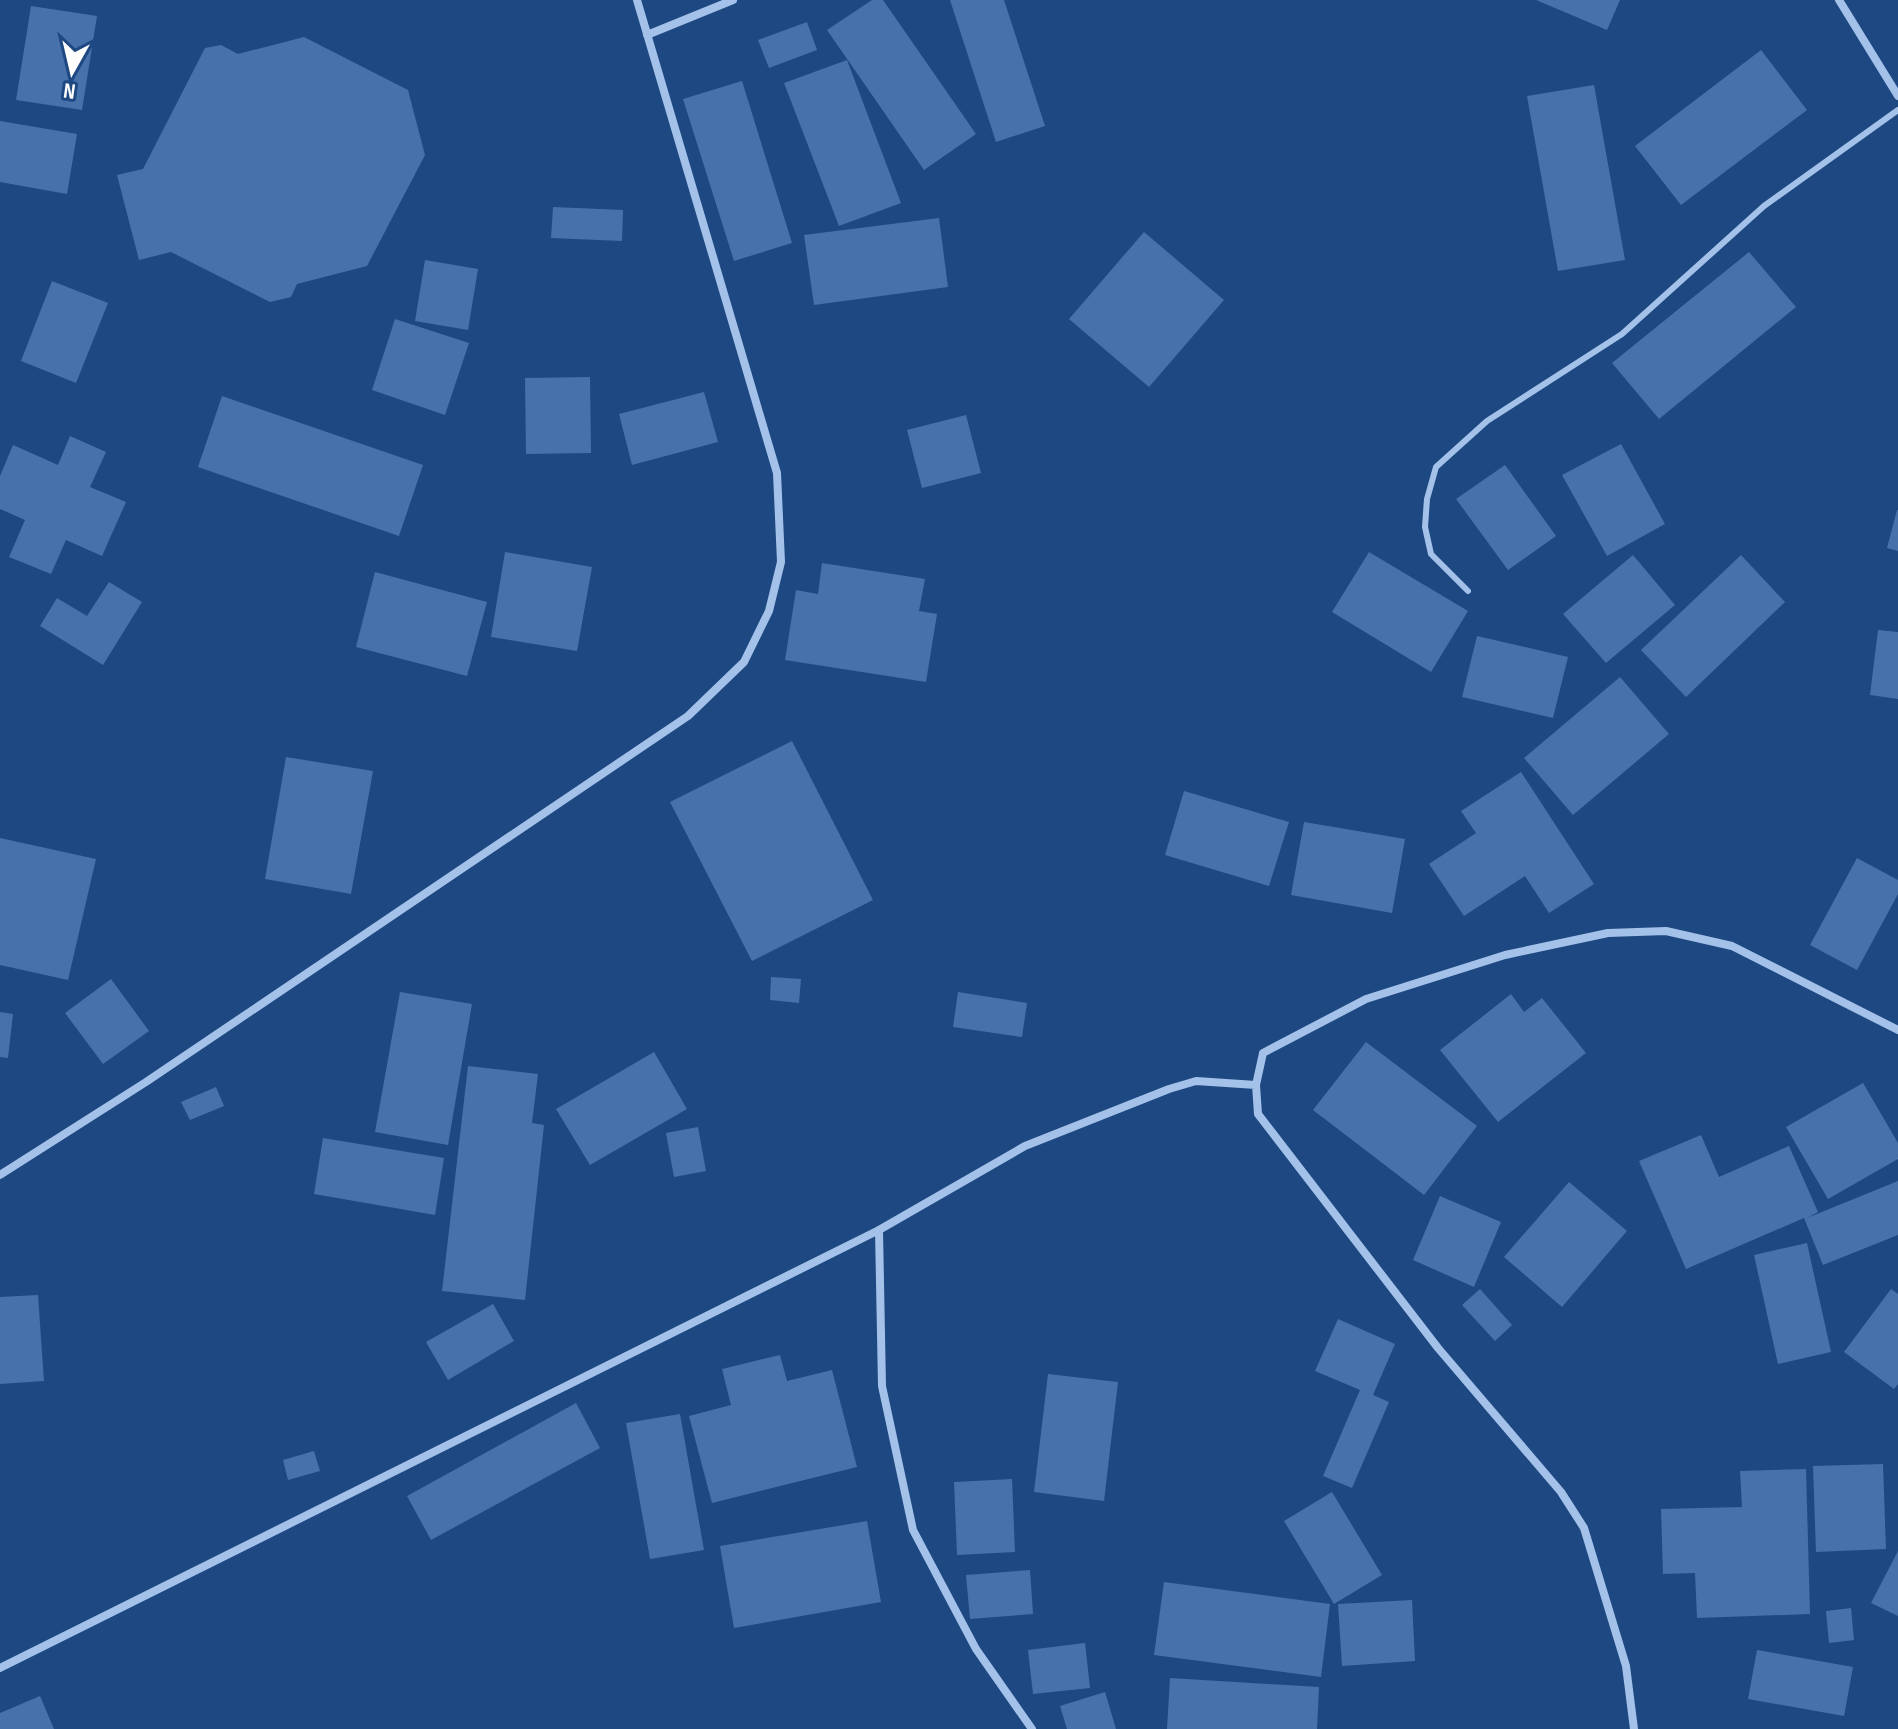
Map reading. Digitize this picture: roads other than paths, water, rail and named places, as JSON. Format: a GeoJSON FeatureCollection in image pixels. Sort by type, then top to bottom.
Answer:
{"type":"FeatureCollection","features":[{"type":"Feature","properties":{"kind":"street"},"geometry":{"type":"LineString","coordinates":[[0,1175],[159,1073],[688,716],[744,662],[769,611],[781,562],[777,473],[637,0]]}},
{"type":"Feature","properties":{"kind":"street"},"geometry":{"type":"LineString","coordinates":[[647,35],[733,0]]}},
{"type":"Feature","properties":{"kind":"street"},"geometry":{"type":"LineString","coordinates":[[1839,0],[1898,96]]}},
{"type":"Feature","properties":{"kind":"street"},"geometry":{"type":"LineString","coordinates":[[1634,1729],[1626,1666],[1584,1528],[1561,1492],[1438,1348],[1258,1114],[1256,1085],[1263,1053],[1366,999],[1505,955],[1608,933],[1666,931],[1732,946],[1898,1030]]}},
{"type":"Feature","properties":{"kind":"street"},"geometry":{"type":"LineString","coordinates":[[0,1668],[879,1230],[1025,1146],[1196,1081],[1256,1085]]}},
{"type":"Feature","properties":{"kind":"street"},"geometry":{"type":"LineString","coordinates":[[879,1230],[882,1386],[913,1530],[976,1649],[1032,1729]]}},
{"type":"Feature","properties":{"kind":"lane"},"geometry":{"type":"LineString","coordinates":[[1468,591],[1431,554],[1425,527],[1427,499],[1436,467],[1487,421],[1622,334],[1764,206],[1898,110]]}}]}
